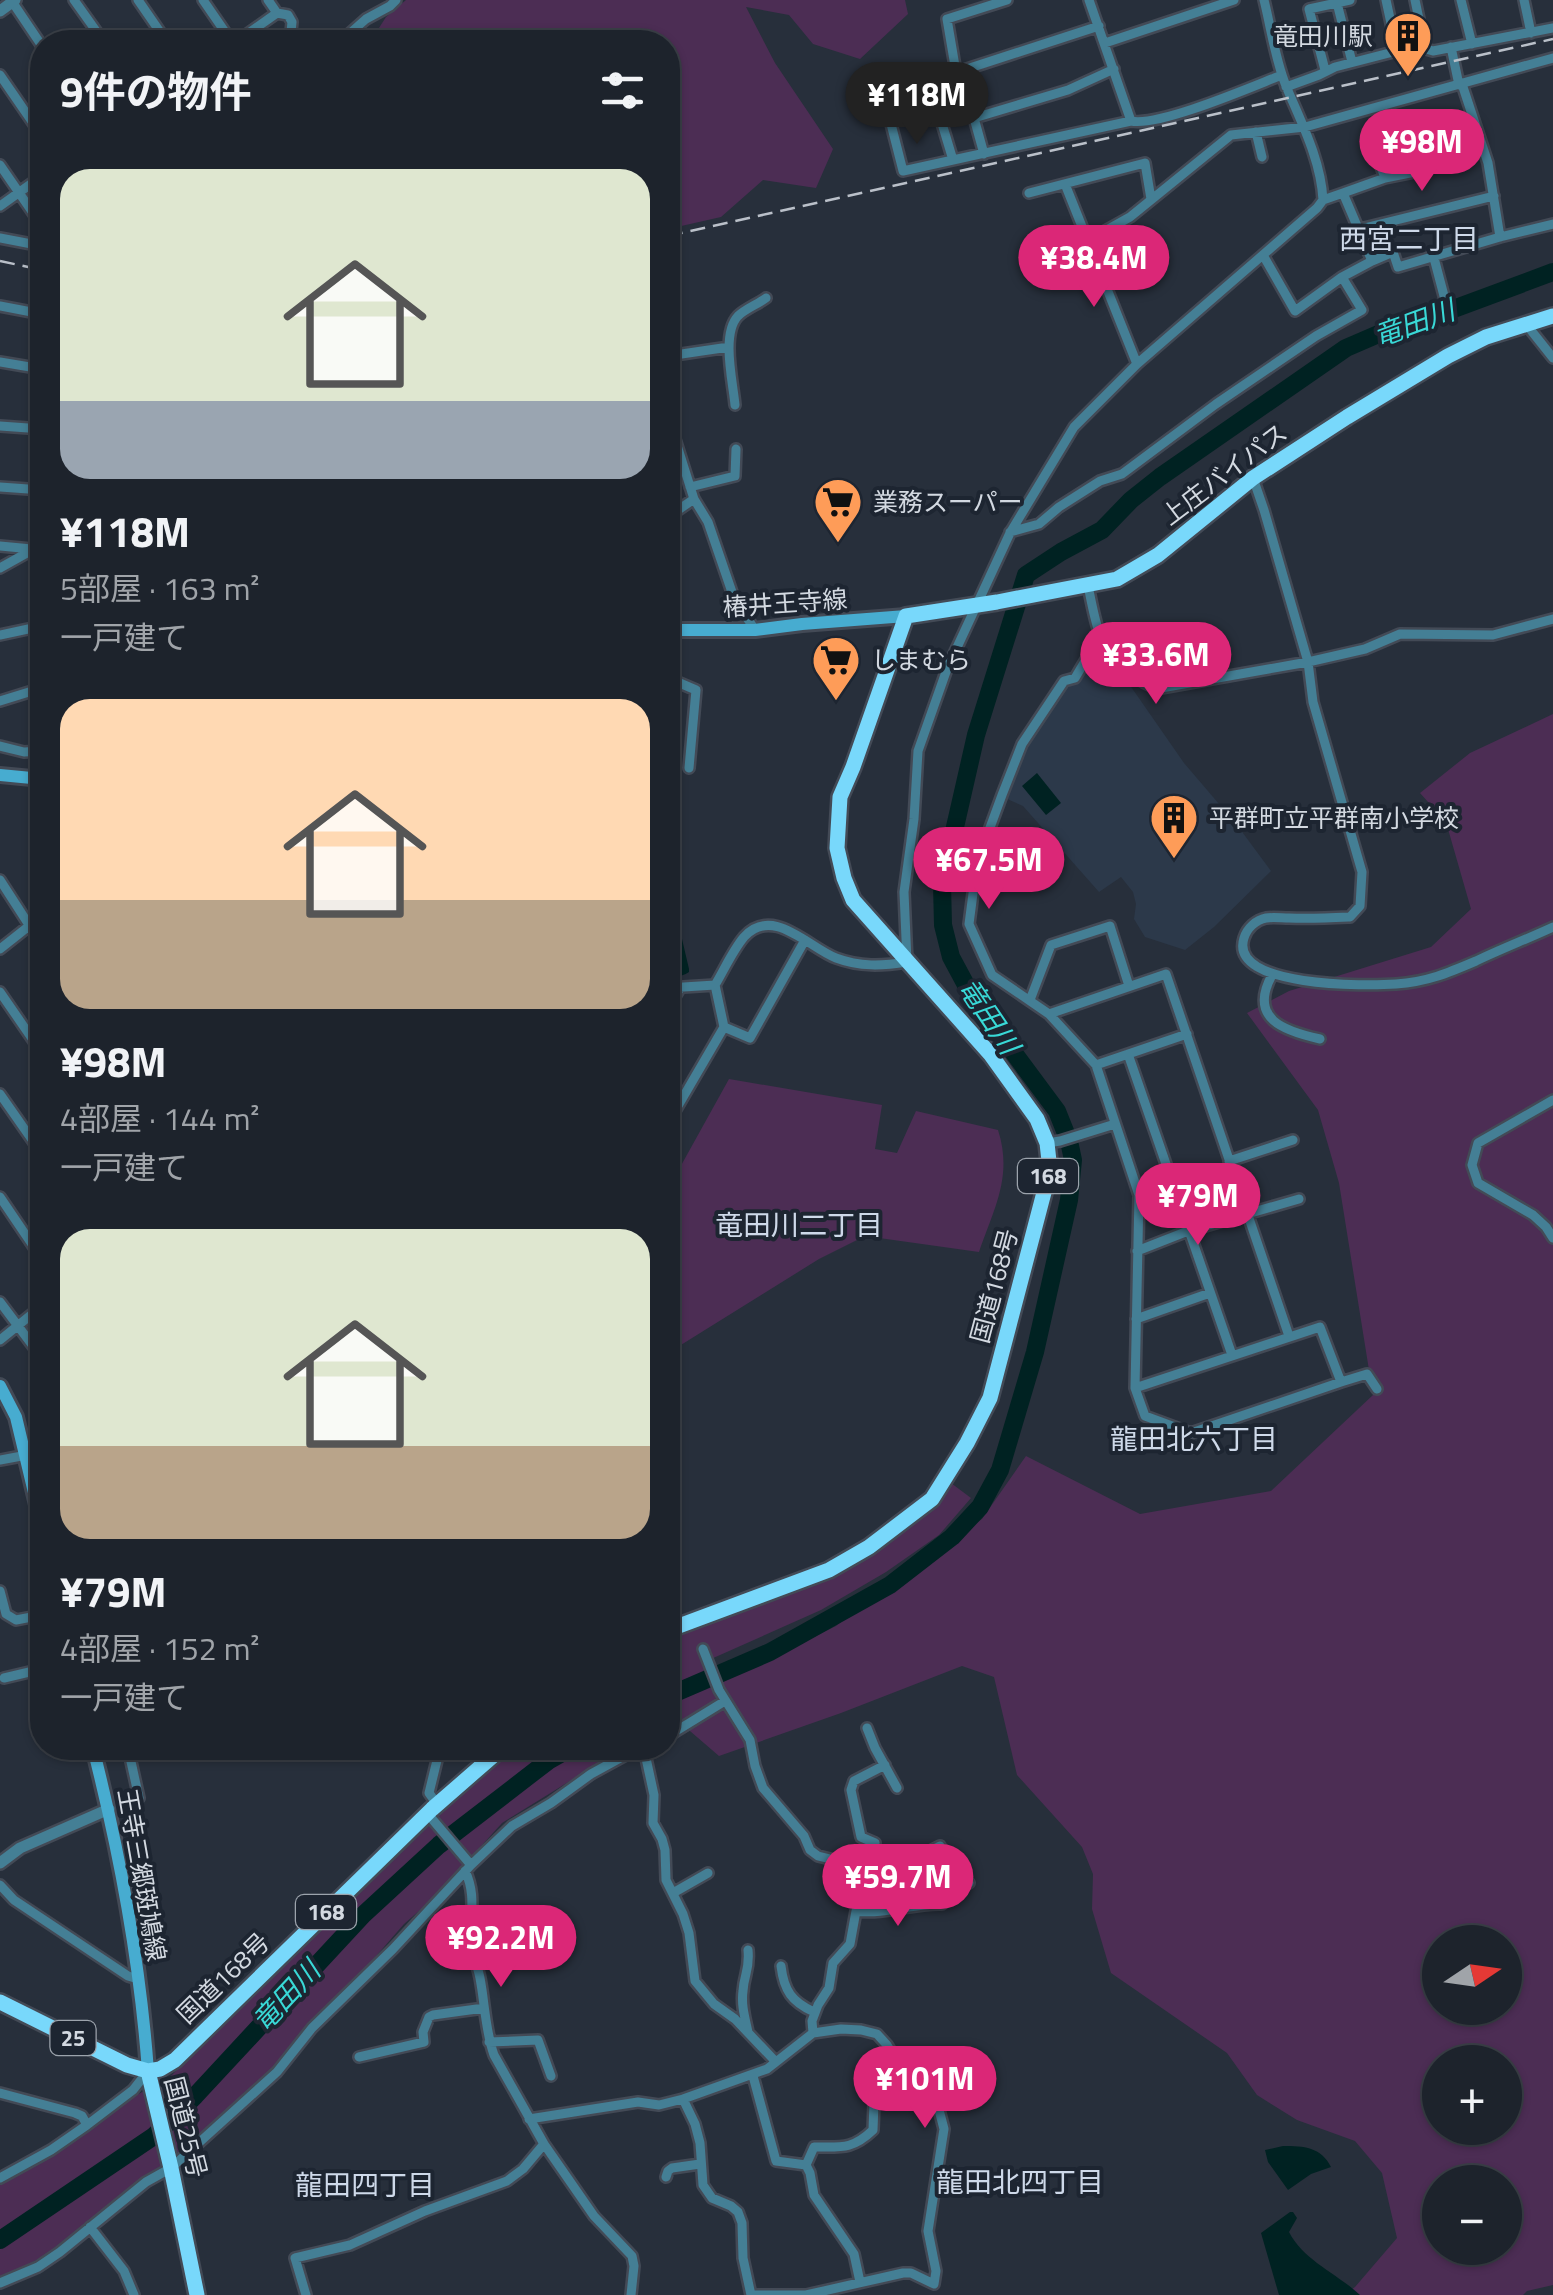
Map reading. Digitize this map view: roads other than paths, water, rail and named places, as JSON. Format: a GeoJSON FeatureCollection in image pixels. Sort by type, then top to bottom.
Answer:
{"type":"FeatureCollection","features":[{"type":"Feature","properties":{"kind":"highway","name":"上庄バイパス"},"geometry":{"type":"LineString","coordinates":[[906,616],[1117,578],[1142,566],[1253,478],[1448,356],[1486,337],[1553,316]]}},
{"type":"Feature","properties":{"kind":"highway","name":"168"},"geometry":{"type":"LineString","coordinates":[[906,616],[840,797],[837,848],[844,878],[853,900],[991,1055],[1053,1142]]}},
{"type":"Feature","properties":{"kind":"highway","name":"国道168号"},"geometry":{"type":"LineString","coordinates":[[680,1626],[829,1570],[869,1547],[932,1499],[990,1398],[1048,1180],[1053,1142]]}},
{"type":"Feature","properties":{"kind":"highway","name":"国道168号"},"geometry":{"type":"LineString","coordinates":[[148,2072],[175,2060],[488,1760]]}},
{"type":"Feature","properties":{"kind":"highway","name":"国道25号"},"geometry":{"type":"LineString","coordinates":[[0,2002],[148,2072],[196,2295]]}},
{"type":"Feature","properties":{"kind":"main road","name":"椿井王寺線"},"geometry":{"type":"LineString","coordinates":[[680,630],[755,630],[906,616]]}},
{"type":"Feature","properties":{"kind":"main road"},"geometry":{"type":"LineString","coordinates":[[0,775],[30,779]]}},
{"type":"Feature","properties":{"kind":"main road"},"geometry":{"type":"LineString","coordinates":[[0,1386],[16,1417],[30,1461]]}},
{"type":"Feature","properties":{"kind":"main road","name":"王寺三郷斑鳩線"},"geometry":{"type":"LineString","coordinates":[[97,1760],[138,1979],[148,2072]]}},
{"type":"Feature","properties":{"kind":"street"},"geometry":{"type":"LineString","coordinates":[[74,0],[95,30]]}},
{"type":"Feature","properties":{"kind":"street"},"geometry":{"type":"LineString","coordinates":[[138,0],[159,30]]}},
{"type":"Feature","properties":{"kind":"street"},"geometry":{"type":"LineString","coordinates":[[203,0],[225,30]]}},
{"type":"Feature","properties":{"kind":"street"},"geometry":{"type":"LineString","coordinates":[[268,0],[278,14]]}},
{"type":"Feature","properties":{"kind":"street"},"geometry":{"type":"LineString","coordinates":[[354,30],[396,0]]}},
{"type":"Feature","properties":{"kind":"street"},"geometry":{"type":"LineString","coordinates":[[956,72],[947,20],[1007,0]]}},
{"type":"Feature","properties":{"kind":"street"},"geometry":{"type":"LineString","coordinates":[[1089,0],[1131,121]]}},
{"type":"Feature","properties":{"kind":"street"},"geometry":{"type":"LineString","coordinates":[[1105,43],[1234,0]]}},
{"type":"Feature","properties":{"kind":"street"},"geometry":{"type":"LineString","coordinates":[[1264,0],[1282,75],[1305,127],[1323,200]]}},
{"type":"Feature","properties":{"kind":"street"},"geometry":{"type":"LineString","coordinates":[[1325,70],[1310,9],[1350,0]]}},
{"type":"Feature","properties":{"kind":"street"},"geometry":{"type":"LineString","coordinates":[[1386,0],[1397,51]]}},
{"type":"Feature","properties":{"kind":"street"},"geometry":{"type":"LineString","coordinates":[[1415,0],[1425,48]]}},
{"type":"Feature","properties":{"kind":"street"},"geometry":{"type":"LineString","coordinates":[[1461,0],[1472,44]]}},
{"type":"Feature","properties":{"kind":"street"},"geometry":{"type":"LineString","coordinates":[[1524,0],[1531,33]]}},
{"type":"Feature","properties":{"kind":"street"},"geometry":{"type":"LineString","coordinates":[[0,11],[13,1],[32,30]]}},
{"type":"Feature","properties":{"kind":"street"},"geometry":{"type":"LineString","coordinates":[[1333,2],[1352,62]]}},
{"type":"Feature","properties":{"kind":"street"},"geometry":{"type":"LineString","coordinates":[[253,30],[278,14],[288,15],[291,30]]}},
{"type":"Feature","properties":{"kind":"street"},"geometry":{"type":"LineString","coordinates":[[953,160],[933,80],[1099,26]]}},
{"type":"Feature","properties":{"kind":"street"},"geometry":{"type":"LineString","coordinates":[[1286,87],[1325,70],[1416,46],[1433,51],[1553,28]]}},
{"type":"Feature","properties":{"kind":"street"},"geometry":{"type":"LineString","coordinates":[[1452,47],[1488,163],[1500,237]]}},
{"type":"Feature","properties":{"kind":"street"},"geometry":{"type":"LineString","coordinates":[[1086,241],[1130,217],[1231,135],[1305,127],[1553,58]]}},
{"type":"Feature","properties":{"kind":"street"},"geometry":{"type":"LineString","coordinates":[[984,154],[974,118],[1068,90],[1114,69]]}},
{"type":"Feature","properties":{"kind":"street"},"geometry":{"type":"LineString","coordinates":[[0,75],[30,119]]}},
{"type":"Feature","properties":{"kind":"street"},"geometry":{"type":"LineString","coordinates":[[890,120],[903,171],[1184,113],[1282,75]]}},
{"type":"Feature","properties":{"kind":"street"},"geometry":{"type":"LineString","coordinates":[[1256,132],[1262,157]]}},
{"type":"Feature","properties":{"kind":"street"},"geometry":{"type":"LineString","coordinates":[[1374,147],[1385,178]]}},
{"type":"Feature","properties":{"kind":"street"},"geometry":{"type":"LineString","coordinates":[[1028,193],[1144,164],[1151,199]]}},
{"type":"Feature","properties":{"kind":"street"},"geometry":{"type":"LineString","coordinates":[[0,165],[30,208]]}},
{"type":"Feature","properties":{"kind":"street"},"geometry":{"type":"LineString","coordinates":[[680,1102],[724,1027],[715,984],[746,934],[776,925],[790,929],[836,958],[879,967],[907,962],[904,892],[918,752],[948,669],[1010,532],[1074,427],[1137,364],[1323,200],[1415,172]]}},
{"type":"Feature","properties":{"kind":"street"},"geometry":{"type":"LineString","coordinates":[[1065,184],[1137,364]]}},
{"type":"Feature","properties":{"kind":"street"},"geometry":{"type":"LineString","coordinates":[[0,206],[30,185]]}},
{"type":"Feature","properties":{"kind":"street"},"geometry":{"type":"LineString","coordinates":[[1343,192],[1372,261]]}},
{"type":"Feature","properties":{"kind":"street"},"geometry":{"type":"LineString","coordinates":[[1360,229],[1494,196]]}},
{"type":"Feature","properties":{"kind":"street"},"geometry":{"type":"LineString","coordinates":[[1264,255],[1294,311],[1342,277],[1393,252],[1398,268],[1553,224]]}},
{"type":"Feature","properties":{"kind":"street"},"geometry":{"type":"LineString","coordinates":[[0,238],[30,244]]}},
{"type":"Feature","properties":{"kind":"street"},"geometry":{"type":"LineString","coordinates":[[1434,258],[1448,311]]}},
{"type":"Feature","properties":{"kind":"street"},"geometry":{"type":"LineString","coordinates":[[1010,532],[1039,524],[1100,481],[1122,474],[1216,404],[1316,336],[1362,310],[1342,277]]}},
{"type":"Feature","properties":{"kind":"street"},"geometry":{"type":"LineString","coordinates":[[735,405],[730,330],[738,316],[766,298]]}},
{"type":"Feature","properties":{"kind":"street"},"geometry":{"type":"LineString","coordinates":[[0,306],[30,312]]}},
{"type":"Feature","properties":{"kind":"street"},"geometry":{"type":"LineString","coordinates":[[1526,324],[1553,358]]}},
{"type":"Feature","properties":{"kind":"street"},"geometry":{"type":"LineString","coordinates":[[680,354],[729,348]]}},
{"type":"Feature","properties":{"kind":"street"},"geometry":{"type":"LineString","coordinates":[[0,362],[30,368]]}},
{"type":"Feature","properties":{"kind":"street"},"geometry":{"type":"LineString","coordinates":[[0,426],[30,428]]}},
{"type":"Feature","properties":{"kind":"street"},"geometry":{"type":"LineString","coordinates":[[690,487],[735,476],[736,449]]}},
{"type":"Feature","properties":{"kind":"street"},"geometry":{"type":"LineString","coordinates":[[680,457],[734,598],[755,630]]}},
{"type":"Feature","properties":{"kind":"street"},"geometry":{"type":"LineString","coordinates":[[1253,478],[1308,662],[1313,702],[1362,872],[1360,906],[1350,917],[1266,918],[1252,924],[1243,939],[1244,954],[1272,975],[1348,985],[1420,982],[1447,975],[1553,927]]}},
{"type":"Feature","properties":{"kind":"street"},"geometry":{"type":"LineString","coordinates":[[0,487],[30,489]]}},
{"type":"Feature","properties":{"kind":"street"},"geometry":{"type":"LineString","coordinates":[[680,509],[694,500]]}},
{"type":"Feature","properties":{"kind":"street"},"geometry":{"type":"LineString","coordinates":[[0,546],[30,549]]}},
{"type":"Feature","properties":{"kind":"street"},"geometry":{"type":"LineString","coordinates":[[0,568],[30,554]]}},
{"type":"Feature","properties":{"kind":"street"},"geometry":{"type":"LineString","coordinates":[[1079,587],[1100,636],[1130,674],[1149,687],[1161,688],[1308,662],[1365,649],[1400,634],[1493,635],[1553,619]]}},
{"type":"Feature","properties":{"kind":"street"},"geometry":{"type":"LineString","coordinates":[[0,635],[30,629]]}},
{"type":"Feature","properties":{"kind":"street"},"geometry":{"type":"LineString","coordinates":[[1100,636],[1075,678],[1064,681],[1022,744],[977,863],[968,924],[992,975],[1049,1014],[1096,1066],[1139,1195],[1134,1388],[1145,1416],[1191,1433],[1367,1374],[1378,1389]]}},
{"type":"Feature","properties":{"kind":"street"},"geometry":{"type":"LineString","coordinates":[[680,682],[696,690],[690,768]]}},
{"type":"Feature","properties":{"kind":"street"},"geometry":{"type":"LineString","coordinates":[[0,701],[30,692]]}},
{"type":"Feature","properties":{"kind":"street"},"geometry":{"type":"LineString","coordinates":[[0,746],[30,752]]}},
{"type":"Feature","properties":{"kind":"street"},"geometry":{"type":"LineString","coordinates":[[0,880],[30,929]]}},
{"type":"Feature","properties":{"kind":"street"},"geometry":{"type":"LineString","coordinates":[[0,949],[28,926]]}},
{"type":"Feature","properties":{"kind":"street"},"geometry":{"type":"LineString","coordinates":[[1030,1000],[1051,945],[1110,926],[1129,986]]}},
{"type":"Feature","properties":{"kind":"street"},"geometry":{"type":"LineString","coordinates":[[724,1027],[750,1038],[805,940]]}},
{"type":"Feature","properties":{"kind":"street"},"geometry":{"type":"LineString","coordinates":[[1049,1014],[1166,974],[1289,1336]]}},
{"type":"Feature","properties":{"kind":"street"},"geometry":{"type":"LineString","coordinates":[[1272,975],[1266,987],[1265,1011],[1275,1024],[1320,1039]]}},
{"type":"Feature","properties":{"kind":"street"},"geometry":{"type":"LineString","coordinates":[[680,988],[715,984]]}},
{"type":"Feature","properties":{"kind":"street"},"geometry":{"type":"LineString","coordinates":[[0,992],[30,1036]]}},
{"type":"Feature","properties":{"kind":"street"},"geometry":{"type":"LineString","coordinates":[[1096,1066],[1186,1034]]}},
{"type":"Feature","properties":{"kind":"street"},"geometry":{"type":"LineString","coordinates":[[1128,1054],[1232,1355]]}},
{"type":"Feature","properties":{"kind":"street"},"geometry":{"type":"LineString","coordinates":[[0,1094],[30,1137]]}},
{"type":"Feature","properties":{"kind":"street"},"geometry":{"type":"LineString","coordinates":[[1553,1100],[1478,1144],[1472,1165],[1478,1182],[1532,1215],[1553,1238]]}},
{"type":"Feature","properties":{"kind":"street"},"geometry":{"type":"LineString","coordinates":[[1053,1142],[1115,1124]]}},
{"type":"Feature","properties":{"kind":"street"},"geometry":{"type":"LineString","coordinates":[[1230,1160],[1293,1140]]}},
{"type":"Feature","properties":{"kind":"street"},"geometry":{"type":"LineString","coordinates":[[0,1198],[30,1242]]}},
{"type":"Feature","properties":{"kind":"street"},"geometry":{"type":"LineString","coordinates":[[1137,1252],[1188,1231],[1299,1199]]}},
{"type":"Feature","properties":{"kind":"street"},"geometry":{"type":"LineString","coordinates":[[1136,1320],[1210,1294]]}},
{"type":"Feature","properties":{"kind":"street"},"geometry":{"type":"LineString","coordinates":[[0,1302],[30,1343]]}},
{"type":"Feature","properties":{"kind":"street"},"geometry":{"type":"LineString","coordinates":[[0,1340],[30,1316]]}},
{"type":"Feature","properties":{"kind":"street"},"geometry":{"type":"LineString","coordinates":[[1134,1388],[1320,1327],[1341,1382]]}},
{"type":"Feature","properties":{"kind":"street"},"geometry":{"type":"LineString","coordinates":[[0,1460],[27,1455]]}},
{"type":"Feature","properties":{"kind":"street"},"geometry":{"type":"LineString","coordinates":[[0,1592],[6,1614],[16,1620],[30,1617]]}},
{"type":"Feature","properties":{"kind":"street"},"geometry":{"type":"LineString","coordinates":[[703,1649],[725,1702],[750,1740],[760,1781],[804,1836],[810,1850],[818,1856],[922,1881],[950,1886],[969,1884]]}},
{"type":"Feature","properties":{"kind":"street"},"geometry":{"type":"LineString","coordinates":[[4,1678],[30,1671]]}},
{"type":"Feature","properties":{"kind":"street"},"geometry":{"type":"LineString","coordinates":[[680,1729],[725,1702]]}},
{"type":"Feature","properties":{"kind":"street"},"geometry":{"type":"LineString","coordinates":[[868,1728],[898,1788]]}},
{"type":"Feature","properties":{"kind":"street"},"geometry":{"type":"LineString","coordinates":[[131,1760],[139,1798]]}},
{"type":"Feature","properties":{"kind":"street"},"geometry":{"type":"LineString","coordinates":[[437,1760],[428,1793],[431,1811],[468,1868],[473,1900],[471,1945],[489,2042],[544,2144],[594,2216],[632,2256],[631,2295]]}},
{"type":"Feature","properties":{"kind":"street"},"geometry":{"type":"LineString","coordinates":[[0,2283],[38,2267],[90,2228],[277,2072],[312,2028],[394,1949],[468,1868],[521,1820],[617,1760]]}},
{"type":"Feature","properties":{"kind":"street"},"geometry":{"type":"LineString","coordinates":[[648,1760],[654,1795],[653,1822],[665,1850],[664,1875],[690,1933],[695,1981],[776,2062]]}},
{"type":"Feature","properties":{"kind":"street"},"geometry":{"type":"LineString","coordinates":[[813,2033],[814,2012],[829,1988],[834,1963],[850,1944],[875,1842],[861,1836],[851,1790],[854,1782],[885,1766]]}},
{"type":"Feature","properties":{"kind":"street"},"geometry":{"type":"LineString","coordinates":[[0,1863],[20,1848],[108,1809]]}},
{"type":"Feature","properties":{"kind":"street"},"geometry":{"type":"LineString","coordinates":[[922,1881],[932,1850],[940,1846]]}},
{"type":"Feature","properties":{"kind":"street"},"geometry":{"type":"LineString","coordinates":[[673,1893],[708,1873]]}},
{"type":"Feature","properties":{"kind":"street"},"geometry":{"type":"LineString","coordinates":[[0,1885],[14,1900],[138,1979]]}},
{"type":"Feature","properties":{"kind":"street"},"geometry":{"type":"LineString","coordinates":[[856,1911],[885,1912],[942,1904]]}},
{"type":"Feature","properties":{"kind":"street"},"geometry":{"type":"LineString","coordinates":[[748,1950],[750,1970],[743,1984],[742,2004],[748,2035]]}},
{"type":"Feature","properties":{"kind":"street"},"geometry":{"type":"LineString","coordinates":[[781,1966],[783,1980],[795,2003],[814,2012]]}},
{"type":"Feature","properties":{"kind":"street"},"geometry":{"type":"LineString","coordinates":[[359,2057],[424,2042],[424,2032],[433,2015],[484,2008]]}},
{"type":"Feature","properties":{"kind":"street"},"geometry":{"type":"LineString","coordinates":[[529,2119],[684,2099],[767,2069],[813,2033],[841,2028],[877,2034],[888,2044],[907,2078],[932,2096],[944,2129],[928,2232],[936,2271],[934,2284],[911,2272],[806,2295],[752,2295],[743,2258],[742,2223],[738,2212],[706,2192],[700,2143],[684,2099]]}},
{"type":"Feature","properties":{"kind":"street"},"geometry":{"type":"LineString","coordinates":[[489,2042],[538,2040],[551,2076]]}},
{"type":"Feature","properties":{"kind":"street"},"geometry":{"type":"LineString","coordinates":[[806,2165],[814,2147],[848,2147],[873,2130],[874,2102],[899,2066]]}},
{"type":"Feature","properties":{"kind":"street"},"geometry":{"type":"LineString","coordinates":[[0,2178],[51,2150],[133,2090],[148,2072]]}},
{"type":"Feature","properties":{"kind":"street"},"geometry":{"type":"LineString","coordinates":[[753,2076],[776,2161],[806,2165]]}},
{"type":"Feature","properties":{"kind":"street"},"geometry":{"type":"LineString","coordinates":[[0,2093],[75,2113],[87,2124]]}},
{"type":"Feature","properties":{"kind":"street"},"geometry":{"type":"LineString","coordinates":[[306,2295],[295,2258],[350,2245],[507,2181],[544,2144]]}},
{"type":"Feature","properties":{"kind":"street"},"geometry":{"type":"LineString","coordinates":[[666,2178],[672,2168],[700,2164]]}},
{"type":"Feature","properties":{"kind":"street"},"geometry":{"type":"LineString","coordinates":[[806,2165],[814,2196],[854,2254],[860,2282]]}},
{"type":"Feature","properties":{"kind":"street"},"geometry":{"type":"LineString","coordinates":[[90,2228],[124,2271],[134,2295]]}},
{"type":"Feature","properties":{"kind":"waterway","name":"竜田川"},"geometry":{"type":"LineString","coordinates":[[680,1691],[770,1652],[890,1585],[952,1537],[980,1507],[1000,1470],[1035,1352],[1069,1200],[1073,1160],[1057,1111],[973,998],[951,957],[943,925],[942,884],[976,735],[1026,575],[1102,530],[1160,477],[1346,348],[1404,323],[1553,272]]}},
{"type":"Feature","properties":{"kind":"waterway","name":"竜田川"},"geometry":{"type":"LineString","coordinates":[[0,2240],[154,2136],[363,1915],[439,1845],[550,1760]]}},
{"type":"Feature","properties":{"kind":"railway"},"geometry":{"type":"LineString","coordinates":[[680,233],[1553,39]]}},
{"type":"Feature","properties":{"kind":"railway"},"geometry":{"type":"LineString","coordinates":[[0,261],[30,267]]}},
{"type":"Feature","properties":{"kind":"place","name":"竜田川駅"},"geometry":{"type":"Point","coordinates":[1408,78]}},
{"type":"Feature","properties":{"kind":"place","name":"業務スーパー"},"geometry":{"type":"Point","coordinates":[838,544]}},
{"type":"Feature","properties":{"kind":"place","name":"しまむら"},"geometry":{"type":"Point","coordinates":[836,702]}},
{"type":"Feature","properties":{"kind":"place","name":"平群町立平群南小学校"},"geometry":{"type":"Point","coordinates":[1174,860]}},
{"type":"Feature","properties":{"kind":"district","name":"西宮二丁目"},"geometry":{"type":"Point","coordinates":[1409,239]}},
{"type":"Feature","properties":{"kind":"district","name":"竜田川二丁目"},"geometry":{"type":"Point","coordinates":[799,1225]}},
{"type":"Feature","properties":{"kind":"district","name":"龍田北六丁目"},"geometry":{"type":"Point","coordinates":[1194,1439]}},
{"type":"Feature","properties":{"kind":"district","name":"龍田北四丁目"},"geometry":{"type":"Point","coordinates":[1020,2182]}},
{"type":"Feature","properties":{"kind":"district","name":"龍田四丁目"},"geometry":{"type":"Point","coordinates":[365,2185]}}]}
